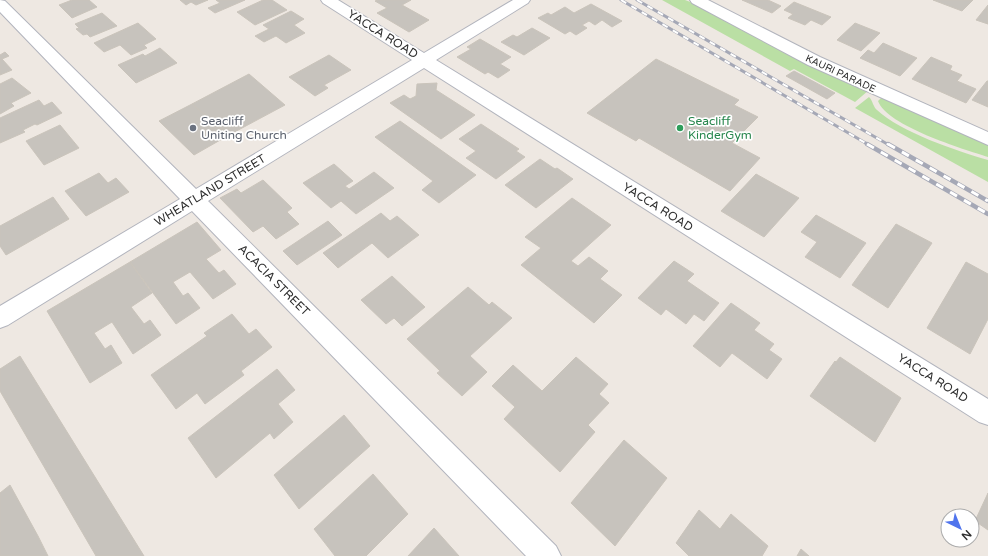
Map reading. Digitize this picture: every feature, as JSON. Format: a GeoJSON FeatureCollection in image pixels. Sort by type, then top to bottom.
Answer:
{"type":"FeatureCollection","features":[{"type":"Feature","properties":{"kind":"street","name":"YACCA ROAD"},"geometry":{"type":"LineString","coordinates":[[328,0],[988,413]]}},
{"type":"Feature","properties":{"kind":"street","name":"WHEATLAND STREET"},"geometry":{"type":"LineString","coordinates":[[0,318],[523,0]]}},
{"type":"Feature","properties":{"kind":"street","name":"KAURI PARADE"},"geometry":{"type":"LineString","coordinates":[[697,0],[814,61],[988,139]]}},
{"type":"Feature","properties":{"kind":"street","name":"ACACIA STREET"},"geometry":{"type":"LineString","coordinates":[[0,4],[546,556]]}},
{"type":"Feature","properties":{"kind":"green space"},"geometry":{"type":"Polygon","coordinates":[[[662,0],[685,0],[701,6],[869,90],[855,102],[794,69],[790,71],[662,0]]]}},
{"type":"Feature","properties":{"kind":"green space"},"geometry":{"type":"Polygon","coordinates":[[[883,96],[988,143],[988,157],[910,128],[884,110],[878,101],[883,96]]]}},
{"type":"Feature","properties":{"kind":"green space"},"geometry":{"type":"Polygon","coordinates":[[[869,97],[877,110],[900,126],[945,146],[988,160],[988,182],[855,108],[869,97]]]}},
{"type":"Feature","properties":{"kind":"building"},"geometry":{"type":"Polygon","coordinates":[[[72,0],[89,0],[97,7],[72,18],[59,5],[72,0]]]}},
{"type":"Feature","properties":{"kind":"building"},"geometry":{"type":"Polygon","coordinates":[[[180,0],[208,0],[196,5],[191,2],[186,5],[180,0]]]}},
{"type":"Feature","properties":{"kind":"building"},"geometry":{"type":"Polygon","coordinates":[[[216,0],[245,0],[215,13],[208,8],[220,3],[216,0]]]}},
{"type":"Feature","properties":{"kind":"building"},"geometry":{"type":"Polygon","coordinates":[[[263,0],[272,0],[287,10],[255,25],[237,12],[263,0]]]}},
{"type":"Feature","properties":{"kind":"building"},"geometry":{"type":"Polygon","coordinates":[[[411,0],[402,5],[429,20],[409,32],[377,13],[387,8],[375,1],[411,0]]]}},
{"type":"Feature","properties":{"kind":"building"},"geometry":{"type":"Polygon","coordinates":[[[742,0],[768,0],[781,6],[772,13],[742,0]]]}},
{"type":"Feature","properties":{"kind":"building"},"geometry":{"type":"Polygon","coordinates":[[[933,0],[973,0],[962,11],[933,0]]]}},
{"type":"Feature","properties":{"kind":"building"},"geometry":{"type":"Polygon","coordinates":[[[794,2],[831,17],[822,25],[811,20],[805,25],[788,18],[793,14],[784,10],[794,2]]]}},
{"type":"Feature","properties":{"kind":"building"},"geometry":{"type":"Polygon","coordinates":[[[591,4],[622,21],[612,27],[602,20],[595,25],[589,21],[582,25],[587,28],[576,35],[570,31],[565,34],[538,18],[548,13],[551,15],[565,7],[574,13],[591,4]]]}},
{"type":"Feature","properties":{"kind":"building"},"geometry":{"type":"Polygon","coordinates":[[[988,5],[988,24],[976,20],[988,5]]]}},
{"type":"Feature","properties":{"kind":"building"},"geometry":{"type":"Polygon","coordinates":[[[291,11],[304,19],[294,25],[305,33],[286,43],[276,36],[264,42],[255,36],[269,29],[263,25],[291,11]]]}},
{"type":"Feature","properties":{"kind":"building"},"geometry":{"type":"Polygon","coordinates":[[[102,13],[117,26],[90,37],[87,34],[83,35],[76,29],[79,28],[75,24],[102,13]]]}},
{"type":"Feature","properties":{"kind":"building"},"geometry":{"type":"Polygon","coordinates":[[[138,23],[156,39],[144,45],[147,48],[131,55],[120,45],[104,52],[94,43],[138,23]]]}},
{"type":"Feature","properties":{"kind":"building"},"geometry":{"type":"Polygon","coordinates":[[[855,23],[880,33],[861,51],[837,40],[855,23]]]}},
{"type":"Feature","properties":{"kind":"building"},"geometry":{"type":"Polygon","coordinates":[[[532,28],[550,38],[524,55],[501,42],[513,35],[517,37],[532,28]]]}},
{"type":"Feature","properties":{"kind":"building"},"geometry":{"type":"Polygon","coordinates":[[[480,39],[511,57],[500,64],[510,70],[498,78],[488,72],[485,74],[457,57],[471,49],[467,47],[480,39]]]}},
{"type":"Feature","properties":{"kind":"building"},"geometry":{"type":"Polygon","coordinates":[[[883,43],[917,58],[900,76],[860,58],[868,50],[874,53],[883,43]]]}},
{"type":"Feature","properties":{"kind":"building"},"geometry":{"type":"Polygon","coordinates":[[[160,48],[177,63],[136,83],[118,65],[143,54],[145,56],[160,48]]]}},
{"type":"Feature","properties":{"kind":"building"},"geometry":{"type":"Polygon","coordinates":[[[5,52],[9,56],[2,59],[12,70],[0,75],[0,55],[5,52]]]}},
{"type":"Feature","properties":{"kind":"building"},"geometry":{"type":"Polygon","coordinates":[[[329,55],[351,70],[324,85],[328,88],[315,96],[289,77],[329,55]]]}},
{"type":"Feature","properties":{"kind":"building"},"geometry":{"type":"Polygon","coordinates":[[[931,57],[952,66],[950,70],[962,75],[957,81],[976,89],[966,103],[912,79],[931,57]]]}},
{"type":"Feature","properties":{"kind":"building","name":"Seacliff KinderGym"},"geometry":{"type":"Polygon","coordinates":[[[656,59],[739,100],[734,105],[758,117],[732,143],[760,158],[730,191],[639,138],[636,141],[587,113],[656,59]]]}},
{"type":"Feature","properties":{"kind":"building"},"geometry":{"type":"Polygon","coordinates":[[[794,71],[835,93],[827,99],[786,76],[794,71]]]}},
{"type":"Feature","properties":{"kind":"building"},"geometry":{"type":"Polygon","coordinates":[[[249,74],[285,105],[229,135],[192,104],[249,74]]]}},
{"type":"Feature","properties":{"kind":"building"},"geometry":{"type":"Polygon","coordinates":[[[12,78],[31,93],[11,103],[14,106],[0,114],[0,84],[12,78]]]}},
{"type":"Feature","properties":{"kind":"building"},"geometry":{"type":"Polygon","coordinates":[[[988,81],[988,107],[972,100],[988,81]]]}},
{"type":"Feature","properties":{"kind":"building"},"geometry":{"type":"Polygon","coordinates":[[[437,83],[436,90],[475,115],[441,139],[390,103],[404,95],[410,99],[416,96],[417,84],[437,83]]]}},
{"type":"Feature","properties":{"kind":"building"},"geometry":{"type":"Polygon","coordinates":[[[39,100],[44,106],[52,102],[62,113],[37,125],[35,124],[23,130],[25,132],[0,143],[0,118],[39,100]]]}},
{"type":"Feature","properties":{"kind":"building","name":"Seacliff Uniting Church"},"geometry":{"type":"Polygon","coordinates":[[[192,104],[229,135],[194,155],[159,121],[192,104]]]}},
{"type":"Feature","properties":{"kind":"building"},"geometry":{"type":"Polygon","coordinates":[[[400,121],[476,175],[439,203],[422,190],[433,181],[375,137],[400,121]]]}},
{"type":"Feature","properties":{"kind":"building"},"geometry":{"type":"Polygon","coordinates":[[[481,124],[519,149],[516,151],[525,157],[496,179],[466,158],[476,151],[459,139],[481,124]]]}},
{"type":"Feature","properties":{"kind":"building"},"geometry":{"type":"Polygon","coordinates":[[[60,125],[79,148],[44,165],[26,141],[60,125]]]}},
{"type":"Feature","properties":{"kind":"building"},"geometry":{"type":"Polygon","coordinates":[[[540,159],[573,179],[536,208],[505,185],[540,159]]]}},
{"type":"Feature","properties":{"kind":"building"},"geometry":{"type":"Polygon","coordinates":[[[334,164],[353,181],[345,186],[349,189],[374,172],[394,188],[356,214],[341,201],[331,208],[303,183],[334,164]]]}},
{"type":"Feature","properties":{"kind":"building"},"geometry":{"type":"Polygon","coordinates":[[[99,173],[108,183],[116,178],[129,192],[86,216],[65,191],[99,173]]]}},
{"type":"Feature","properties":{"kind":"building"},"geometry":{"type":"Polygon","coordinates":[[[756,174],[799,198],[764,237],[721,211],[756,174]]]}},
{"type":"Feature","properties":{"kind":"building"},"geometry":{"type":"Polygon","coordinates":[[[263,180],[292,208],[287,212],[299,224],[276,239],[263,226],[253,232],[220,198],[237,189],[241,193],[263,180]]]}},
{"type":"Feature","properties":{"kind":"building"},"geometry":{"type":"Polygon","coordinates":[[[53,197],[69,219],[6,255],[0,246],[0,226],[53,197]]]}},
{"type":"Feature","properties":{"kind":"building"},"geometry":{"type":"Polygon","coordinates":[[[572,198],[611,225],[571,261],[578,266],[589,257],[608,271],[600,279],[622,295],[594,323],[521,265],[541,248],[525,237],[572,198]]]}},
{"type":"Feature","properties":{"kind":"building"},"geometry":{"type":"Polygon","coordinates":[[[381,213],[390,221],[397,216],[419,235],[388,258],[372,243],[338,268],[323,253],[381,213]]]}},
{"type":"Feature","properties":{"kind":"building"},"geometry":{"type":"Polygon","coordinates":[[[816,215],[866,243],[840,278],[805,257],[817,242],[801,232],[816,215]]]}},
{"type":"Feature","properties":{"kind":"building"},"geometry":{"type":"Polygon","coordinates":[[[328,221],[342,235],[297,265],[283,251],[328,221]]]}},
{"type":"Feature","properties":{"kind":"building"},"geometry":{"type":"Polygon","coordinates":[[[197,222],[221,250],[206,259],[219,273],[224,270],[236,284],[213,299],[190,272],[173,282],[183,296],[188,293],[200,308],[176,324],[130,262],[197,222]]]}},
{"type":"Feature","properties":{"kind":"building"},"geometry":{"type":"Polygon","coordinates":[[[896,224],[932,243],[888,308],[852,285],[896,224]]]}},
{"type":"Feature","properties":{"kind":"building"},"geometry":{"type":"Polygon","coordinates":[[[674,261],[694,274],[687,281],[719,303],[704,321],[694,314],[686,324],[666,309],[661,315],[638,298],[674,261]]]}},
{"type":"Feature","properties":{"kind":"building"},"geometry":{"type":"Polygon","coordinates":[[[130,262],[152,293],[131,307],[144,324],[150,320],[161,335],[133,354],[112,322],[94,333],[105,349],[111,345],[122,363],[90,383],[47,311],[130,262]]]}},
{"type":"Feature","properties":{"kind":"building"},"geometry":{"type":"Polygon","coordinates":[[[966,262],[988,274],[988,319],[970,354],[927,328],[966,262]]]}},
{"type":"Feature","properties":{"kind":"building"},"geometry":{"type":"Polygon","coordinates":[[[392,276],[425,307],[402,326],[394,318],[386,324],[361,300],[392,276]]]}},
{"type":"Feature","properties":{"kind":"building"},"geometry":{"type":"Polygon","coordinates":[[[468,287],[489,305],[492,302],[512,318],[470,356],[487,372],[462,396],[437,373],[440,371],[407,339],[468,287]]]}},
{"type":"Feature","properties":{"kind":"building"},"geometry":{"type":"Polygon","coordinates":[[[731,303],[760,323],[754,330],[774,344],[769,350],[782,359],[767,379],[732,353],[720,367],[693,346],[731,303]]]}},
{"type":"Feature","properties":{"kind":"building"},"geometry":{"type":"Polygon","coordinates":[[[232,314],[249,334],[256,329],[272,347],[241,371],[244,375],[205,404],[197,393],[176,409],[151,375],[207,336],[204,333],[232,314]]]}},
{"type":"Feature","properties":{"kind":"building"},"geometry":{"type":"Polygon","coordinates":[[[20,356],[144,556],[96,556],[0,391],[0,369],[20,356]]]}},
{"type":"Feature","properties":{"kind":"building"},"geometry":{"type":"Polygon","coordinates":[[[576,357],[608,384],[599,394],[609,403],[588,425],[595,432],[560,472],[504,419],[515,407],[492,386],[513,365],[542,391],[576,357]]]}},
{"type":"Feature","properties":{"kind":"building"},"geometry":{"type":"Polygon","coordinates":[[[840,357],[901,398],[875,442],[810,396],[835,361],[836,362],[840,357]]]}},
{"type":"Feature","properties":{"kind":"building"},"geometry":{"type":"Polygon","coordinates":[[[277,369],[295,390],[278,404],[293,422],[274,439],[270,433],[216,478],[188,438],[277,369]]]}},
{"type":"Feature","properties":{"kind":"building"},"geometry":{"type":"Polygon","coordinates":[[[344,415],[370,446],[299,509],[274,475],[344,415]]]}},
{"type":"Feature","properties":{"kind":"building"},"geometry":{"type":"Polygon","coordinates":[[[624,440],[667,478],[615,546],[571,503],[624,440]]]}},
{"type":"Feature","properties":{"kind":"building"},"geometry":{"type":"Polygon","coordinates":[[[373,474],[408,514],[366,556],[335,556],[314,529],[373,474]]]}},
{"type":"Feature","properties":{"kind":"building"},"geometry":{"type":"Polygon","coordinates":[[[10,485],[48,556],[0,556],[0,493],[10,485]]]}},
{"type":"Feature","properties":{"kind":"building"},"geometry":{"type":"Polygon","coordinates":[[[988,493],[988,530],[980,524],[980,510],[988,493]]]}},
{"type":"Feature","properties":{"kind":"building"},"geometry":{"type":"Polygon","coordinates":[[[699,510],[720,529],[731,514],[768,546],[762,556],[689,556],[676,543],[699,510]]]}},
{"type":"Feature","properties":{"kind":"building"},"geometry":{"type":"Polygon","coordinates":[[[434,528],[459,556],[408,556],[434,528]]]}},
{"type":"Feature","properties":{"kind":"building"},"geometry":{"type":"Polygon","coordinates":[[[801,549],[809,556],[797,556],[801,549]]]}},
{"type":"Feature","properties":{"kind":"railway"},"geometry":{"type":"LineString","coordinates":[[621,0],[869,145]]}},
{"type":"Feature","properties":{"kind":"railway"},"geometry":{"type":"LineString","coordinates":[[637,0],[889,145]]}},
{"type":"Feature","properties":{"kind":"railway"},"geometry":{"type":"LineString","coordinates":[[867,144],[988,214]]}},
{"type":"Feature","properties":{"kind":"railway"},"geometry":{"type":"LineString","coordinates":[[888,144],[988,201]]}},
{"type":"Feature","properties":{"kind":"place","name":"Seacliff Uniting Church"},"geometry":{"type":"Point","coordinates":[193,128]}},
{"type":"Feature","properties":{"kind":"place","name":"Seacliff KinderGym"},"geometry":{"type":"Point","coordinates":[680,128]}}]}
